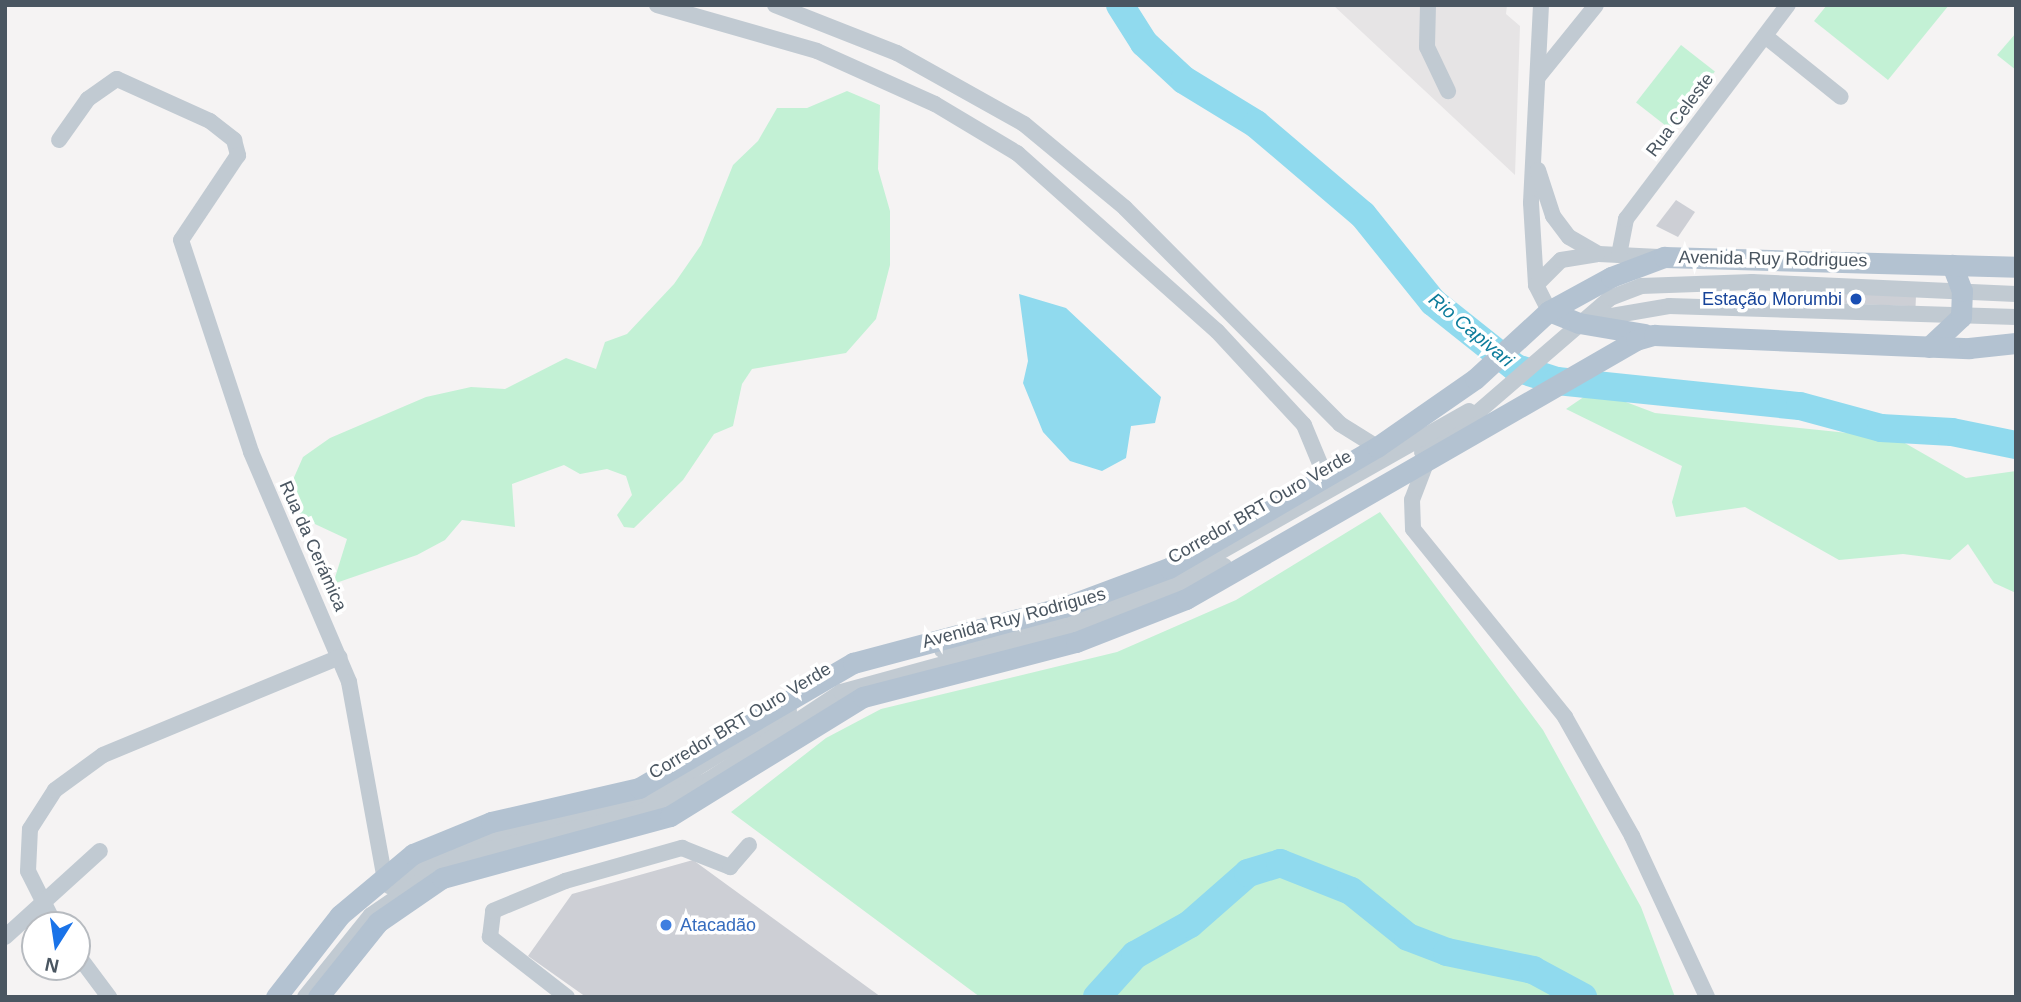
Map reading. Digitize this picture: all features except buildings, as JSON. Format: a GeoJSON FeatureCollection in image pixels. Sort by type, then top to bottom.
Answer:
{"type":"FeatureCollection","features":[{"type":"Feature","properties":{"kind":"main road","name":"Avenida Ruy Rodrigues"},"geometry":{"type":"LineString","coordinates":[[276,997],[340,915],[384,874],[474,827],[597,802],[678,770],[834,671],[1135,583],[1377,447],[1475,379],[1549,311],[1664,257],[2016,267]]}},
{"type":"Feature","properties":{"kind":"main road"},"geometry":{"type":"LineString","coordinates":[[1929,347],[1961,317],[1962,291],[1952,265]]}},
{"type":"Feature","properties":{"kind":"main road"},"geometry":{"type":"LineString","coordinates":[[1549,311],[1580,323],[1654,335]]}},
{"type":"Feature","properties":{"kind":"main road","name":"Avenida Ruy Rodrigues"},"geometry":{"type":"LineString","coordinates":[[318,997],[378,922],[442,878],[670,816],[863,697],[1038,652],[1150,615],[1256,564],[1425,466],[1605,356],[1654,335],[1929,347],[2016,342]]}},
{"type":"Feature","properties":{"kind":"street"},"geometry":{"type":"LineString","coordinates":[[657,5],[774,35],[935,104],[1017,153],[1217,331],[1304,425],[1326,478]]}},
{"type":"Feature","properties":{"kind":"street"},"geometry":{"type":"LineString","coordinates":[[1428,5],[1427,47],[1448,91]]}},
{"type":"Feature","properties":{"kind":"street"},"geometry":{"type":"LineString","coordinates":[[1541,5],[1534,154],[1536,285],[1549,311]]}},
{"type":"Feature","properties":{"kind":"street"},"geometry":{"type":"LineString","coordinates":[[1538,77],[1596,5]]}},
{"type":"Feature","properties":{"kind":"street","name":"Rua Celeste"},"geometry":{"type":"LineString","coordinates":[[1619,256],[1626,219],[1788,5]]}},
{"type":"Feature","properties":{"kind":"street"},"geometry":{"type":"LineString","coordinates":[[774,35],[779,6],[944,77],[1024,124],[1125,208],[1340,424],[1377,447]]}},
{"type":"Feature","properties":{"kind":"street"},"geometry":{"type":"LineString","coordinates":[[1765,36],[1841,97]]}},
{"type":"Feature","properties":{"kind":"street"},"geometry":{"type":"LineString","coordinates":[[935,104],[944,77]]}},
{"type":"Feature","properties":{"kind":"street","name":"Rua da Cerámica"},"geometry":{"type":"LineString","coordinates":[[59,140],[88,99],[117,79],[210,121],[234,140],[238,155],[181,240],[251,452],[341,657],[384,874]]}},
{"type":"Feature","properties":{"kind":"street"},"geometry":{"type":"LineString","coordinates":[[1534,154],[1560,228],[1599,254]]}},
{"type":"Feature","properties":{"kind":"street"},"geometry":{"type":"LineString","coordinates":[[1536,285],[1561,260],[1599,254],[1664,257]]}},
{"type":"Feature","properties":{"kind":"street","name":"Corredor BRT Ouro Verde"},"geometry":{"type":"LineString","coordinates":[[305,997],[371,915],[437,867],[487,847],[622,820],[660,805],[859,685],[1072,629],[1181,587],[1432,446],[1504,389],[1554,344],[1618,295],[1677,281],[2016,294]]}},
{"type":"Feature","properties":{"kind":"street","name":"Corredor BRT Ouro Verde"},"geometry":{"type":"LineString","coordinates":[[1580,323],[1669,306],[2016,317]]}},
{"type":"Feature","properties":{"kind":"street","name":"Corredor BRT Ouro Verde"},"geometry":{"type":"LineString","coordinates":[[292,997],[368,903],[440,853],[494,834],[647,799],[857,674],[1067,619],[1164,583],[1504,389]]}},
{"type":"Feature","properties":{"kind":"street"},"geometry":{"type":"LineString","coordinates":[[1425,466],[1412,500],[1413,529],[1565,717],[1632,835],[1707,997]]}},
{"type":"Feature","properties":{"kind":"street"},"geometry":{"type":"LineString","coordinates":[[45,911],[27,871],[30,829],[55,790],[103,755],[341,657]]}},
{"type":"Feature","properties":{"kind":"street"},"geometry":{"type":"LineString","coordinates":[[379,845],[401,854],[485,814],[630,788],[678,770]]}},
{"type":"Feature","properties":{"kind":"street"},"geometry":{"type":"LineString","coordinates":[[567,997],[490,937],[493,911],[565,881],[682,848],[730,867],[749,845]]}},
{"type":"Feature","properties":{"kind":"street"},"geometry":{"type":"LineString","coordinates":[[5,937],[43,908],[100,852]]}},
{"type":"Feature","properties":{"kind":"street"},"geometry":{"type":"LineString","coordinates":[[91,973],[109,997]]}},
{"type":"Feature","properties":{"kind":"shaded area"},"geometry":{"type":"Polygon","coordinates":[[[1333,5],[1507,5],[1506,14],[1520,26],[1515,175],[1333,5]]]}},
{"type":"Feature","properties":{"kind":"green space"},"geometry":{"type":"Polygon","coordinates":[[[1827,5],[1949,5],[1888,80],[1814,21],[1827,5]]]}},
{"type":"Feature","properties":{"kind":"green space"},"geometry":{"type":"Polygon","coordinates":[[[2016,33],[2016,70],[1997,55],[2016,33]]]}},
{"type":"Feature","properties":{"kind":"green space"},"geometry":{"type":"Polygon","coordinates":[[[1681,45],[1715,71],[1670,129],[1636,103],[1681,45]]]}},
{"type":"Feature","properties":{"kind":"green space"},"geometry":{"type":"Polygon","coordinates":[[[847,91],[880,105],[878,169],[890,211],[890,265],[876,319],[846,353],[752,369],[742,384],[733,426],[714,434],[683,480],[634,528],[624,527],[617,515],[632,495],[626,476],[607,469],[580,474],[564,465],[512,484],[515,527],[462,520],[445,540],[417,555],[333,584],[347,539],[302,518],[295,506],[292,482],[303,457],[330,438],[426,397],[471,387],[505,389],[566,358],[596,369],[605,342],[627,334],[674,284],[701,245],[733,165],[758,141],[777,108],[807,108],[847,91]]]}},
{"type":"Feature","properties":{"kind":"green space"},"geometry":{"type":"Polygon","coordinates":[[[1594,390],[1655,413],[1896,438],[1966,478],[2016,471],[2016,593],[1994,583],[1968,544],[1950,560],[1903,554],[1839,560],[1745,507],[1676,517],[1672,502],[1682,466],[1566,409],[1594,390]]]}},
{"type":"Feature","properties":{"kind":"green space"},"geometry":{"type":"Polygon","coordinates":[[[1380,512],[1543,730],[1641,907],[1675,997],[980,997],[731,812],[826,738],[881,709],[1117,652],[1236,600],[1380,512]]]}},
{"type":"Feature","properties":{"kind":"water"},"geometry":{"type":"Polygon","coordinates":[[[1019,294],[1066,308],[1161,397],[1155,423],[1131,426],[1126,458],[1102,471],[1070,461],[1043,432],[1023,383],[1028,361],[1019,294]]]}},
{"type":"Feature","properties":{"kind":"waterway","name":"Rio Capivari"},"geometry":{"type":"LineString","coordinates":[[1120,5],[1144,43],[1184,80],[1256,124],[1363,215],[1433,302],[1516,368],[1557,381],[1800,406],[1881,428],[1952,432],[2016,445]]}},
{"type":"Feature","properties":{"kind":"waterway"},"geometry":{"type":"LineString","coordinates":[[1097,997],[1135,955],[1190,924],[1248,873],[1280,863],[1351,891],[1408,937],[1447,952],[1533,970],[1583,997]]}},
{"type":"Feature","properties":{"kind":"place","name":"Estação Morumbi"},"geometry":{"type":"Point","coordinates":[1856,299]}},
{"type":"Feature","properties":{"kind":"place","name":"Atacadão"},"geometry":{"type":"Point","coordinates":[666,925]}}]}
